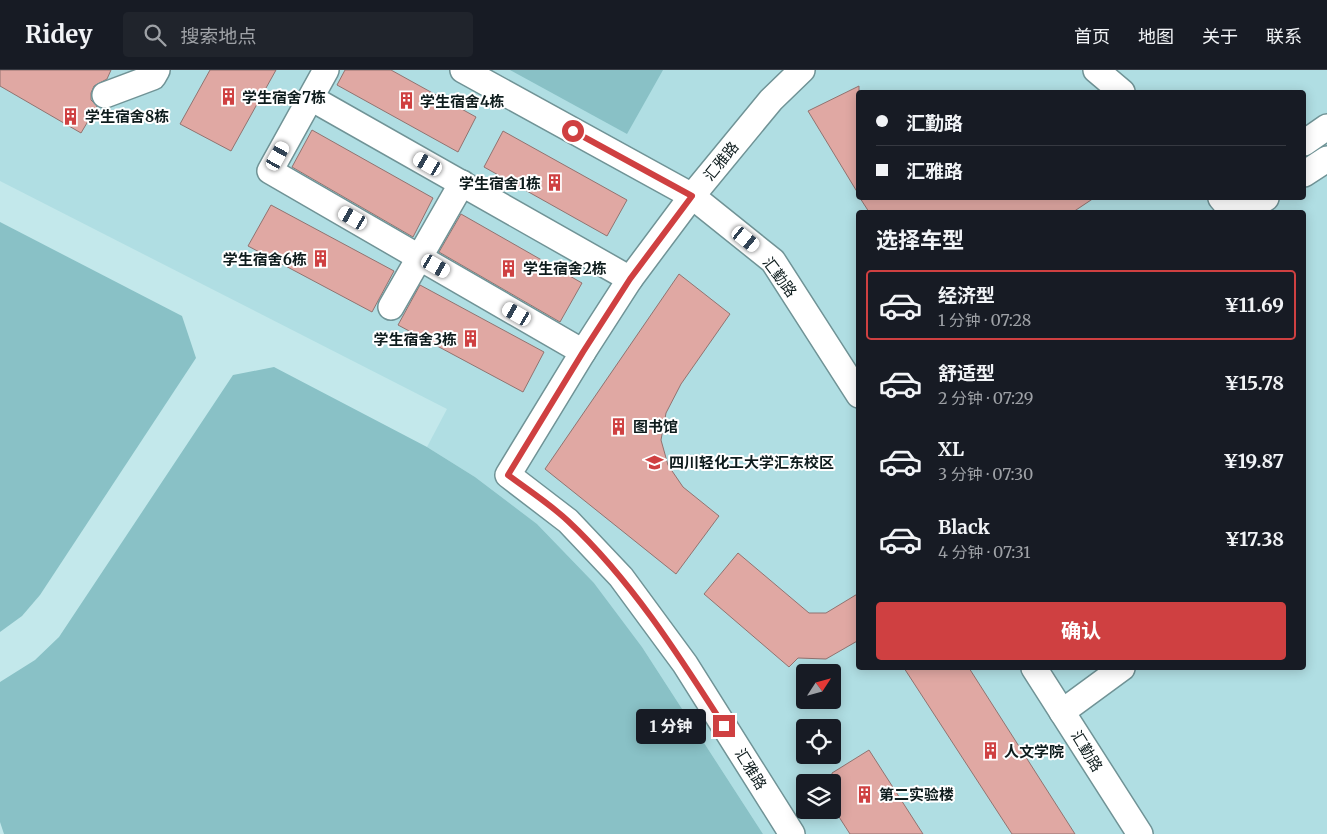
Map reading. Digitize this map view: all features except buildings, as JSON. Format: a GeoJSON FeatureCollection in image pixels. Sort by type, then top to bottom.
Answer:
{"type":"FeatureCollection","features":[{"type":"Feature","properties":{"kind":"street"},"geometry":{"type":"LineString","coordinates":[[105,95],[153,77],[157,70]]}},
{"type":"Feature","properties":{"kind":"street"},"geometry":{"type":"LineString","coordinates":[[326,70],[270,171],[583,352]]}},
{"type":"Feature","properties":{"kind":"street","name":"汇勤路"},"geometry":{"type":"LineString","coordinates":[[463,70],[692,196],[773,261],[856,390]]}},
{"type":"Feature","properties":{"kind":"street","name":"汇雅路"},"geometry":{"type":"LineString","coordinates":[[792,834],[685,664],[621,577],[568,520],[508,475],[630,279],[692,196],[771,100],[802,70]]}},
{"type":"Feature","properties":{"kind":"street"},"geometry":{"type":"LineString","coordinates":[[1096,70],[1120,90]]}},
{"type":"Feature","properties":{"kind":"street"},"geometry":{"type":"LineString","coordinates":[[311,98],[630,279]]}},
{"type":"Feature","properties":{"kind":"street"},"geometry":{"type":"LineString","coordinates":[[1306,141],[1327,128]]}},
{"type":"Feature","properties":{"kind":"street"},"geometry":{"type":"LineString","coordinates":[[1306,173],[1327,159]]}},
{"type":"Feature","properties":{"kind":"street"},"geometry":{"type":"LineString","coordinates":[[391,307],[462,183]]}},
{"type":"Feature","properties":{"kind":"street"},"geometry":{"type":"LineString","coordinates":[[1224,200],[1231,210]]}},
{"type":"Feature","properties":{"kind":"street"},"geometry":{"type":"LineString","coordinates":[[1246,210],[1263,200]]}},
{"type":"Feature","properties":{"kind":"street","name":"汇勤路"},"geometry":{"type":"LineString","coordinates":[[1035,670],[1140,834]]}},
{"type":"Feature","properties":{"kind":"street"},"geometry":{"type":"LineString","coordinates":[[1062,712],[1119,670]]}},
{"type":"Feature","properties":{"kind":"shaded area","name":"四川轻化工大学汇东校区"},"geometry":{"type":"Polygon","coordinates":[[[0,70],[1327,70],[1327,834],[763,834],[642,647],[594,583],[537,524],[475,477],[427,447],[447,409],[0,181],[0,70]]]}},
{"type":"Feature","properties":{"kind":"shaded area"},"geometry":{"type":"Polygon","coordinates":[[[510,70],[663,70],[627,134],[510,70]]]}},
{"type":"Feature","properties":{"kind":"shaded area"},"geometry":{"type":"Polygon","coordinates":[[[0,222],[182,316],[196,358],[40,595],[22,616],[0,632],[0,222]]]}},
{"type":"Feature","properties":{"kind":"shaded area"},"geometry":{"type":"Polygon","coordinates":[[[274,367],[427,447],[475,477],[537,524],[594,583],[642,647],[763,834],[4,834],[0,822],[0,682],[35,660],[59,637],[233,375],[274,367]]]}},
{"type":"Feature","properties":{"kind":"place","name":"学生宿舍7栋"},"geometry":{"type":"Point","coordinates":[228,97]}},
{"type":"Feature","properties":{"kind":"place","name":"学生宿舍4栋"},"geometry":{"type":"Point","coordinates":[406,101]}},
{"type":"Feature","properties":{"kind":"place","name":"学生宿舍8栋"},"geometry":{"type":"Point","coordinates":[71,116]}},
{"type":"Feature","properties":{"kind":"place","name":"学生宿舍1栋"},"geometry":{"type":"Point","coordinates":[555,183]}},
{"type":"Feature","properties":{"kind":"place","name":"学生宿舍6栋"},"geometry":{"type":"Point","coordinates":[321,259]}},
{"type":"Feature","properties":{"kind":"place","name":"学生宿舍2栋"},"geometry":{"type":"Point","coordinates":[509,268]}},
{"type":"Feature","properties":{"kind":"place","name":"学生宿舍3栋"},"geometry":{"type":"Point","coordinates":[471,339]}},
{"type":"Feature","properties":{"kind":"place","name":"图书馆"},"geometry":{"type":"Point","coordinates":[619,426]}},
{"type":"Feature","properties":{"kind":"place","name":"四川轻化工大学汇东校区"},"geometry":{"type":"Point","coordinates":[655,462]}},
{"type":"Feature","properties":{"kind":"place","name":"人文学院"},"geometry":{"type":"Point","coordinates":[990,751]}},
{"type":"Feature","properties":{"kind":"place","name":"第二实验楼"},"geometry":{"type":"Point","coordinates":[865,794]}},
{"type":"Feature","properties":{"kind":"route"},"geometry":{"type":"LineString","coordinates":[[573,131],[692,196],[630,279],[508,475],[568,520],[621,577],[685,664],[724,726]]}}]}
